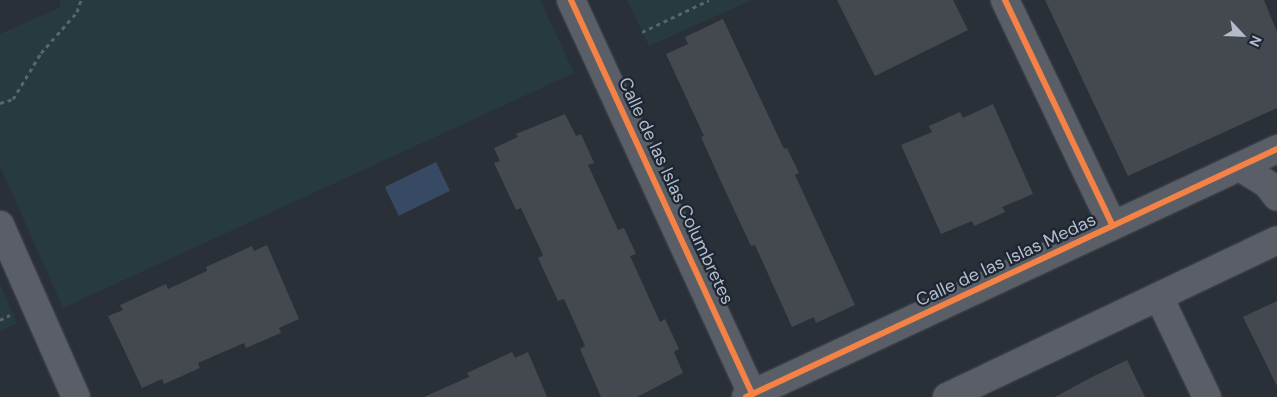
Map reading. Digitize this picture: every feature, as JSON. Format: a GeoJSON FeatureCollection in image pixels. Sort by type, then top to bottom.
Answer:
{"type":"FeatureCollection","features":[{"type":"Feature","properties":{"kind":"street","name":"Calle de las Islas Columbretes"},"geometry":{"type":"LineString","coordinates":[[571,0],[749,396]]}},
{"type":"Feature","properties":{"kind":"street"},"geometry":{"type":"LineString","coordinates":[[1005,0],[1113,226]]}},
{"type":"Feature","properties":{"kind":"street","name":"Calle de las Islas Medas"},"geometry":{"type":"LineString","coordinates":[[749,396],[1277,149]]}},
{"type":"Feature","properties":{"kind":"street"},"geometry":{"type":"LineString","coordinates":[[1240,167],[1267,184],[1277,197]]}},
{"type":"Feature","properties":{"kind":"street"},"geometry":{"type":"LineString","coordinates":[[0,225],[76,397]]}},
{"type":"Feature","properties":{"kind":"street"},"geometry":{"type":"LineString","coordinates":[[948,397],[1277,240]]}},
{"type":"Feature","properties":{"kind":"street"},"geometry":{"type":"LineString","coordinates":[[1159,297],[1207,397]]}},
{"type":"Feature","properties":{"kind":"path"},"geometry":{"type":"LineString","coordinates":[[0,102],[13,99],[41,53],[76,12],[81,0]]}},
{"type":"Feature","properties":{"kind":"path"},"geometry":{"type":"LineString","coordinates":[[642,32],[709,0]]}},
{"type":"Feature","properties":{"kind":"path"},"geometry":{"type":"LineString","coordinates":[[0,320],[13,314]]}},
{"type":"Feature","properties":{"kind":"green space"},"geometry":{"type":"Polygon","coordinates":[[[59,0],[540,0],[574,73],[63,308],[0,166],[0,34],[61,7],[59,0]]]}},
{"type":"Feature","properties":{"kind":"green space"},"geometry":{"type":"Polygon","coordinates":[[[627,0],[752,0],[649,46],[627,0]]]}},
{"type":"Feature","properties":{"kind":"green space"},"geometry":{"type":"Polygon","coordinates":[[[0,284],[17,323],[0,331],[0,284]]]}},
{"type":"Feature","properties":{"kind":"water"},"geometry":{"type":"Polygon","coordinates":[[[436,162],[450,191],[399,216],[385,187],[436,162]]]}},
{"type":"Feature","properties":{"kind":"building"},"geometry":{"type":"Polygon","coordinates":[[[837,0],[953,0],[968,30],[875,76],[837,0]]]}},
{"type":"Feature","properties":{"kind":"building"},"geometry":{"type":"Polygon","coordinates":[[[1045,0],[1264,0],[1277,32],[1277,108],[1128,176],[1045,0]]]}},
{"type":"Feature","properties":{"kind":"building"},"geometry":{"type":"Polygon","coordinates":[[[723,19],[784,149],[787,148],[799,173],[795,175],[855,305],[816,323],[814,317],[792,327],[755,245],[751,246],[722,184],[701,137],[704,136],[666,54],[688,44],[685,37],[723,19]]]}},
{"type":"Feature","properties":{"kind":"building"},"geometry":{"type":"Polygon","coordinates":[[[993,104],[1033,194],[1002,207],[1005,212],[974,226],[972,221],[941,234],[901,145],[932,132],[929,126],[960,112],[963,118],[993,104]]]}},
{"type":"Feature","properties":{"kind":"building"},"geometry":{"type":"Polygon","coordinates":[[[565,114],[576,136],[581,134],[594,163],[588,165],[618,230],[624,228],[636,254],[630,256],[660,322],[665,319],[679,349],[674,352],[683,373],[637,397],[601,397],[580,349],[585,346],[564,299],[558,301],[538,258],[543,255],[521,208],[516,210],[494,163],[500,161],[494,148],[518,137],[516,134],[565,114]]]}},
{"type":"Feature","properties":{"kind":"building"},"geometry":{"type":"Polygon","coordinates":[[[267,245],[299,319],[279,328],[281,333],[246,348],[244,343],[198,363],[200,368],[164,384],[162,379],[142,388],[108,316],[123,310],[120,305],[166,284],[168,289],[207,271],[206,267],[252,246],[254,251],[267,245]]]}},
{"type":"Feature","properties":{"kind":"building"},"geometry":{"type":"Polygon","coordinates":[[[1277,301],[1277,386],[1243,317],[1277,301]]]}},
{"type":"Feature","properties":{"kind":"building"},"geometry":{"type":"Polygon","coordinates":[[[512,352],[515,358],[528,352],[547,397],[424,397],[469,377],[467,373],[512,352]]]}},
{"type":"Feature","properties":{"kind":"building"},"geometry":{"type":"Polygon","coordinates":[[[1127,360],[1145,397],[1055,397],[1094,376],[1127,360]]]}},
{"type":"Feature","properties":{"kind":"cycle path"},"geometry":{"type":"LineString","coordinates":[[571,0],[752,394]]}},
{"type":"Feature","properties":{"kind":"cycle path"},"geometry":{"type":"LineString","coordinates":[[1005,0],[1113,226]]}},
{"type":"Feature","properties":{"kind":"cycle path"},"geometry":{"type":"LineString","coordinates":[[746,397],[1277,149]]}}]}
